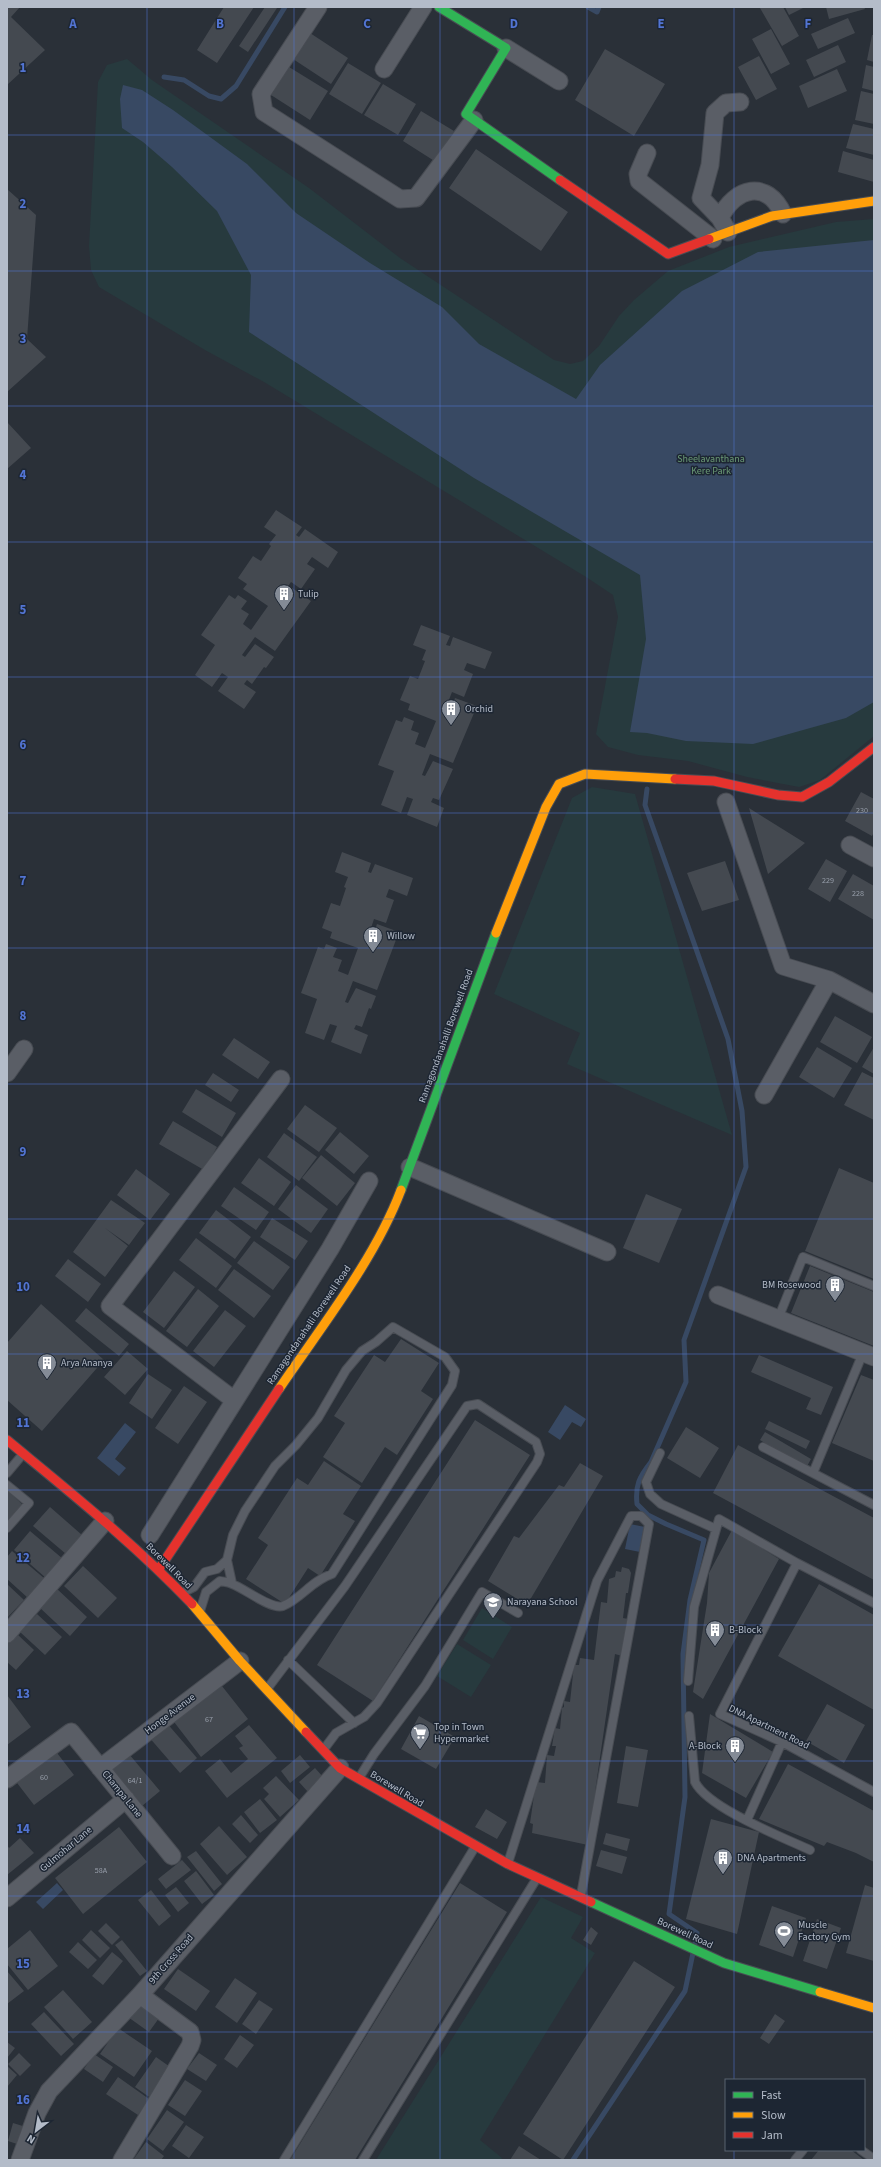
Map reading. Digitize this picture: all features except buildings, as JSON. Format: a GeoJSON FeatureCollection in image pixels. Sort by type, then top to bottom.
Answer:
{"type":"FeatureCollection","features":[{"type":"Feature","properties":{"kind":"street"},"geometry":{"type":"LineString","coordinates":[[318,7],[261,94],[264,112],[400,199],[416,198],[474,120]]}},
{"type":"Feature","properties":{"kind":"street"},"geometry":{"type":"LineString","coordinates":[[384,69],[423,7]]}},
{"type":"Feature","properties":{"kind":"street"},"geometry":{"type":"LineString","coordinates":[[439,7],[560,81]]}},
{"type":"Feature","properties":{"kind":"street"},"geometry":{"type":"LineString","coordinates":[[506,48],[466,114],[657,248],[668,254],[720,230],[772,216],[874,201]]}},
{"type":"Feature","properties":{"kind":"street"},"geometry":{"type":"LineString","coordinates":[[720,230],[701,198],[710,165],[716,113],[726,103],[740,102]]}},
{"type":"Feature","properties":{"kind":"street"},"geometry":{"type":"LineString","coordinates":[[647,154],[638,174],[639,182],[720,230]]}},
{"type":"Feature","properties":{"kind":"street"},"geometry":{"type":"LineString","coordinates":[[720,230],[726,206],[735,196],[746,192],[763,192],[774,199],[783,214]]}},
{"type":"Feature","properties":{"kind":"street","name":"Ramagondanahalli Borewell Road"},"geometry":{"type":"LineString","coordinates":[[159,1569],[369,1255],[390,1218],[510,894],[546,807],[559,784],[586,774],[625,776],[714,781],[778,795],[802,797],[829,782],[866,751],[874,747]]}},
{"type":"Feature","properties":{"kind":"street"},"geometry":{"type":"LineString","coordinates":[[726,802],[783,966],[829,980],[874,1004]]}},
{"type":"Feature","properties":{"kind":"street"},"geometry":{"type":"LineString","coordinates":[[850,845],[874,858]]}},
{"type":"Feature","properties":{"kind":"street"},"geometry":{"type":"LineString","coordinates":[[764,1095],[829,980]]}},
{"type":"Feature","properties":{"kind":"street"},"geometry":{"type":"LineString","coordinates":[[7,1073],[24,1049]]}},
{"type":"Feature","properties":{"kind":"street"},"geometry":{"type":"LineString","coordinates":[[234,1400],[110,1306],[281,1079]]}},
{"type":"Feature","properties":{"kind":"street"},"geometry":{"type":"LineString","coordinates":[[410,1167],[607,1252]]}},
{"type":"Feature","properties":{"kind":"street"},"geometry":{"type":"LineString","coordinates":[[145,1544],[330,1249],[369,1181]]}},
{"type":"Feature","properties":{"kind":"street"},"geometry":{"type":"LineString","coordinates":[[718,1295],[869,1355]]}},
{"type":"Feature","properties":{"kind":"street","name":"Borewell Road"},"geometry":{"type":"LineString","coordinates":[[7,1440],[105,1521],[145,1544],[159,1569],[200,1613],[240,1661],[340,1768],[508,1864],[724,1963],[874,2008]]}},
{"type":"Feature","properties":{"kind":"street"},"geometry":{"type":"LineString","coordinates":[[7,1634],[105,1521]]}},
{"type":"Feature","properties":{"kind":"street","name":"Honge Avenue"},"geometry":{"type":"LineString","coordinates":[[100,1768],[240,1661]]}},
{"type":"Feature","properties":{"kind":"street","name":"Champa Lane"},"geometry":{"type":"LineString","coordinates":[[7,1779],[71,1732],[172,1856]]}},
{"type":"Feature","properties":{"kind":"street","name":"9th Cross Road"},"geometry":{"type":"LineString","coordinates":[[20,2160],[37,2112],[49,2091],[140,1995],[340,1768]]}},
{"type":"Feature","properties":{"kind":"street","name":"Gulmohar Lane"},"geometry":{"type":"LineString","coordinates":[[7,1898],[126,1799]]}},
{"type":"Feature","properties":{"kind":"street"},"geometry":{"type":"LineString","coordinates":[[122,2160],[190,2046],[192,2040],[190,2032],[140,1995]]}},
{"type":"Feature","properties":{"kind":"lane"},"geometry":{"type":"LineString","coordinates":[[778,1319],[803,1257],[874,1286]]}},
{"type":"Feature","properties":{"kind":"lane"},"geometry":{"type":"LineString","coordinates":[[200,1613],[206,1592],[220,1581],[232,1583],[273,1605],[281,1607],[297,1598],[319,1578],[332,1574],[452,1385],[455,1371],[444,1357],[393,1327],[376,1342],[362,1351],[346,1370],[318,1418],[275,1466],[245,1511],[233,1535],[227,1560],[232,1583]]}},
{"type":"Feature","properties":{"kind":"lane"},"geometry":{"type":"LineString","coordinates":[[813,1473],[869,1355]]}},
{"type":"Feature","properties":{"kind":"lane"},"geometry":{"type":"LineString","coordinates":[[266,1689],[345,1586],[467,1406],[478,1404],[536,1442],[540,1454],[537,1462],[377,1703],[364,1717],[336,1733],[323,1750]]}},
{"type":"Feature","properties":{"kind":"lane"},"geometry":{"type":"LineString","coordinates":[[763,1447],[874,1506]]}},
{"type":"Feature","properties":{"kind":"lane"},"geometry":{"type":"LineString","coordinates":[[7,1473],[24,1453]]}},
{"type":"Feature","properties":{"kind":"lane"},"geometry":{"type":"LineString","coordinates":[[660,1453],[646,1482],[646,1487],[655,1500],[716,1529]]}},
{"type":"Feature","properties":{"kind":"lane"},"geometry":{"type":"LineString","coordinates":[[7,1485],[29,1503],[7,1528]]}},
{"type":"Feature","properties":{"kind":"lane"},"geometry":{"type":"LineString","coordinates":[[508,1864],[598,1581],[631,1516],[641,1516],[650,1524],[581,1897]]}},
{"type":"Feature","properties":{"kind":"lane"},"geometry":{"type":"LineString","coordinates":[[688,1681],[694,1607],[719,1519],[797,1564],[874,1603]]}},
{"type":"Feature","properties":{"kind":"lane"},"geometry":{"type":"LineString","coordinates":[[181,1593],[194,1587],[205,1572],[217,1569],[227,1560]]}},
{"type":"Feature","properties":{"kind":"lane","name":"DNA Apartment Road"},"geometry":{"type":"LineString","coordinates":[[797,1564],[720,1714],[782,1742],[874,1792]]}},
{"type":"Feature","properties":{"kind":"lane"},"geometry":{"type":"LineString","coordinates":[[359,1779],[374,1754],[425,1686],[482,1592],[518,1613]]}},
{"type":"Feature","properties":{"kind":"lane"},"geometry":{"type":"LineString","coordinates":[[288,1660],[354,1723]]}},
{"type":"Feature","properties":{"kind":"lane"},"geometry":{"type":"LineString","coordinates":[[689,1716],[695,1782],[699,1790],[709,1799],[810,1850]]}},
{"type":"Feature","properties":{"kind":"lane"},"geometry":{"type":"LineString","coordinates":[[748,1820],[782,1742]]}},
{"type":"Feature","properties":{"kind":"lane"},"geometry":{"type":"LineString","coordinates":[[284,2160],[476,1846]]}},
{"type":"Feature","properties":{"kind":"lane"},"geometry":{"type":"LineString","coordinates":[[363,2160],[537,1877]]}},
{"type":"Feature","properties":{"kind":"lane"},"geometry":{"type":"LineString","coordinates":[[795,2160],[802,2151]]}},
{"type":"Feature","properties":{"kind":"lane"},"geometry":{"type":"LineString","coordinates":[[862,2151],[874,2159]]}},
{"type":"Feature","properties":{"kind":"green space","name":"Sheelavanthana Kere Park"},"geometry":{"type":"Polygon","coordinates":[[[127,59],[152,80],[309,188],[400,258],[554,360],[570,364],[583,361],[599,346],[619,316],[634,300],[668,271],[729,247],[836,222],[874,219],[874,736],[820,780],[799,787],[747,777],[688,761],[638,755],[608,747],[596,734],[618,617],[613,595],[586,577],[264,382],[205,350],[99,287],[91,270],[89,246],[98,82],[107,65],[127,59]]]}},
{"type":"Feature","properties":{"kind":"green space"},"geometry":{"type":"Polygon","coordinates":[[[592,787],[635,794],[732,1135],[567,1064],[580,1033],[494,994],[572,798],[592,787]]]}},
{"type":"Feature","properties":{"kind":"green space"},"geometry":{"type":"Polygon","coordinates":[[[482,1608],[512,1627],[493,1659],[463,1640],[482,1608]]]}},
{"type":"Feature","properties":{"kind":"green space"},"geometry":{"type":"Polygon","coordinates":[[[457,1644],[491,1665],[471,1697],[437,1676],[457,1644]]]}},
{"type":"Feature","properties":{"kind":"green space"},"geometry":{"type":"Polygon","coordinates":[[[541,1897],[583,1917],[571,1938],[595,1953],[480,2140],[502,2158],[501,2160],[376,2160],[541,1897]]]}},
{"type":"Feature","properties":{"kind":"water","name":"Sheelavanthana Kere Park"},"geometry":{"type":"Polygon","coordinates":[[[123,85],[142,90],[173,110],[247,164],[296,213],[370,263],[442,307],[479,344],[576,399],[600,365],[682,291],[758,252],[874,240],[874,702],[846,718],[753,744],[686,741],[647,733],[630,732],[646,639],[640,575],[474,478],[249,332],[251,275],[217,211],[172,167],[143,142],[122,128],[120,99],[123,85]]]}},
{"type":"Feature","properties":{"kind":"water"},"geometry":{"type":"Polygon","coordinates":[[[565,1405],[586,1419],[581,1427],[572,1422],[560,1440],[548,1432],[565,1405]]]}},
{"type":"Feature","properties":{"kind":"water"},"geometry":{"type":"Polygon","coordinates":[[[125,1423],[136,1432],[115,1459],[126,1468],[119,1476],[97,1458],[125,1423]]]}},
{"type":"Feature","properties":{"kind":"water"},"geometry":{"type":"Polygon","coordinates":[[[630,1524],[645,1527],[640,1552],[625,1549],[630,1524]]]}},
{"type":"Feature","properties":{"kind":"water"},"geometry":{"type":"Polygon","coordinates":[[[57,1883],[63,1890],[43,1909],[36,1902],[57,1883]]]}},
{"type":"Feature","properties":{"kind":"waterway"},"geometry":{"type":"LineString","coordinates":[[164,77],[184,80],[209,96],[221,99],[236,86],[285,7]]}},
{"type":"Feature","properties":{"kind":"waterway"},"geometry":{"type":"LineString","coordinates":[[588,7],[597,12],[599,7]]}},
{"type":"Feature","properties":{"kind":"waterway"},"geometry":{"type":"LineString","coordinates":[[647,789],[645,805],[728,1039],[742,1111],[746,1167],[684,1340],[686,1382],[651,1462],[643,1472],[637,1487],[637,1504],[648,1515],[704,1540],[690,1600],[683,1654],[685,1797],[669,1914],[697,1933],[695,1944]]}},
{"type":"Feature","properties":{"kind":"waterway"},"geometry":{"type":"LineString","coordinates":[[573,2160],[685,1991],[693,1953]]}},
{"type":"Feature","properties":{"kind":"traffic: fast"},"geometry":{"type":"LineString","coordinates":[[439,7],[506,48],[466,114],[560,180]]}},
{"type":"Feature","properties":{"kind":"traffic: fast"},"geometry":{"type":"LineString","coordinates":[[401,1190],[496,933]]}},
{"type":"Feature","properties":{"kind":"traffic: fast"},"geometry":{"type":"LineString","coordinates":[[591,1902],[724,1963],[820,1992]]}},
{"type":"Feature","properties":{"kind":"traffic: slow"},"geometry":{"type":"LineString","coordinates":[[709,239],[772,216],[874,201]]}},
{"type":"Feature","properties":{"kind":"traffic: slow"},"geometry":{"type":"LineString","coordinates":[[496,933],[546,807],[559,784],[585,774],[675,779]]}},
{"type":"Feature","properties":{"kind":"traffic: slow"},"geometry":{"type":"LineString","coordinates":[[279,1389],[362,1267],[390,1216],[401,1190]]}},
{"type":"Feature","properties":{"kind":"traffic: slow"},"geometry":{"type":"LineString","coordinates":[[192,1604],[240,1661],[306,1732]]}},
{"type":"Feature","properties":{"kind":"traffic: slow"},"geometry":{"type":"LineString","coordinates":[[820,1992],[874,2008]]}},
{"type":"Feature","properties":{"kind":"traffic: jam"},"geometry":{"type":"LineString","coordinates":[[560,180],[668,254],[709,239]]}},
{"type":"Feature","properties":{"kind":"traffic: jam"},"geometry":{"type":"LineString","coordinates":[[675,779],[714,781],[778,795],[802,797],[829,782],[874,747]]}},
{"type":"Feature","properties":{"kind":"traffic: jam"},"geometry":{"type":"LineString","coordinates":[[159,1569],[279,1389]]}},
{"type":"Feature","properties":{"kind":"traffic: jam"},"geometry":{"type":"LineString","coordinates":[[7,1440],[79,1499],[148,1561],[192,1604]]}},
{"type":"Feature","properties":{"kind":"traffic: jam"},"geometry":{"type":"LineString","coordinates":[[306,1732],[340,1768],[508,1864],[591,1902]]}},
{"type":"Feature","properties":{"kind":"place","name":"Tulip"},"geometry":{"type":"Point","coordinates":[284,611]}},
{"type":"Feature","properties":{"kind":"place","name":"Orchid"},"geometry":{"type":"Point","coordinates":[451,726]}},
{"type":"Feature","properties":{"kind":"place","name":"Willow"},"geometry":{"type":"Point","coordinates":[373,953]}},
{"type":"Feature","properties":{"kind":"place","name":"BM Rosewood"},"geometry":{"type":"Point","coordinates":[835,1302]}},
{"type":"Feature","properties":{"kind":"place","name":"Arya Ananya"},"geometry":{"type":"Point","coordinates":[47,1380]}},
{"type":"Feature","properties":{"kind":"place","name":"Narayana School"},"geometry":{"type":"Point","coordinates":[493,1619]}},
{"type":"Feature","properties":{"kind":"place","name":"B-Block"},"geometry":{"type":"Point","coordinates":[715,1647]}},
{"type":"Feature","properties":{"kind":"place","name":"Top in Town Hypermarket"},"geometry":{"type":"Point","coordinates":[420,1750]}},
{"type":"Feature","properties":{"kind":"place","name":"A-Block"},"geometry":{"type":"Point","coordinates":[735,1763]}},
{"type":"Feature","properties":{"kind":"place","name":"DNA Apartments"},"geometry":{"type":"Point","coordinates":[723,1875]}},
{"type":"Feature","properties":{"kind":"place","name":"Muscle Factory Gym"},"geometry":{"type":"Point","coordinates":[784,1948]}}]}
